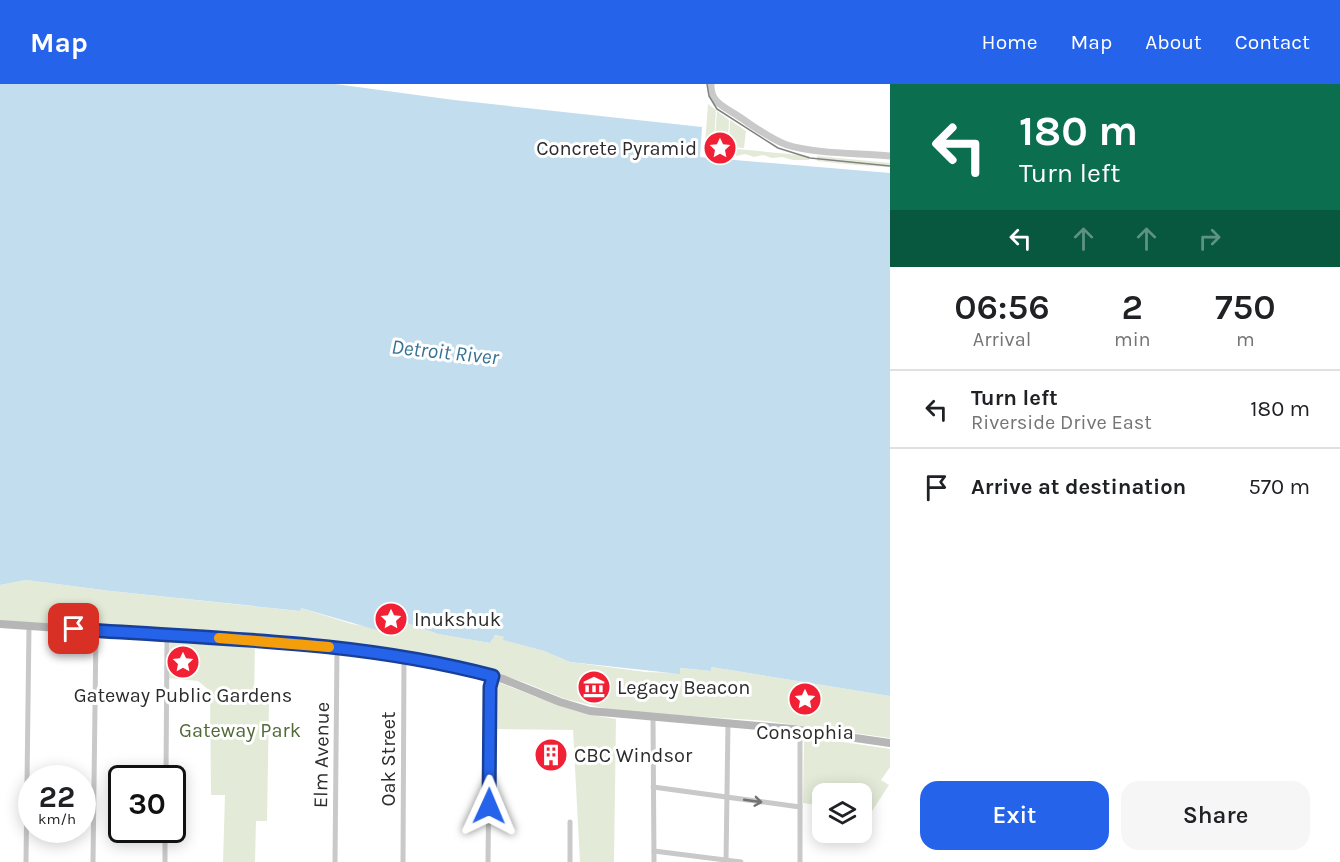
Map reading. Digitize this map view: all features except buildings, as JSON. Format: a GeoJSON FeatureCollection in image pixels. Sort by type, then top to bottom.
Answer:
{"type":"FeatureCollection","features":[{"type":"Feature","properties":{"kind":"main road"},"geometry":{"type":"LineString","coordinates":[[0,624],[337,648],[438,662],[493,676],[590,711],[800,730],[890,743]]}},
{"type":"Feature","properties":{"kind":"street"},"geometry":{"type":"LineString","coordinates":[[711,87],[711,95],[717,102],[787,145],[890,156]]}},
{"type":"Feature","properties":{"kind":"street"},"geometry":{"type":"LineString","coordinates":[[26,862],[29,626]]}},
{"type":"Feature","properties":{"kind":"street"},"geometry":{"type":"LineString","coordinates":[[93,862],[96,630]]}},
{"type":"Feature","properties":{"kind":"street"},"geometry":{"type":"LineString","coordinates":[[166,765],[167,635]]}},
{"type":"Feature","properties":{"kind":"street","name":"Elm Avenue"},"geometry":{"type":"LineString","coordinates":[[334,862],[337,648]]}},
{"type":"Feature","properties":{"kind":"street","name":"Oak Street"},"geometry":{"type":"LineString","coordinates":[[403,862],[404,657]]}},
{"type":"Feature","properties":{"kind":"street"},"geometry":{"type":"LineString","coordinates":[[488,862],[490,687],[493,676]]}},
{"type":"Feature","properties":{"kind":"street"},"geometry":{"type":"LineString","coordinates":[[653,717],[654,862]]}},
{"type":"Feature","properties":{"kind":"street"},"geometry":{"type":"LineString","coordinates":[[726,861],[728,723]]}},
{"type":"Feature","properties":{"kind":"street"},"geometry":{"type":"LineString","coordinates":[[800,730],[800,862]]}},
{"type":"Feature","properties":{"kind":"street"},"geometry":{"type":"LineString","coordinates":[[653,787],[800,807]]}},
{"type":"Feature","properties":{"kind":"street"},"geometry":{"type":"LineString","coordinates":[[570,822],[570,862]]}},
{"type":"Feature","properties":{"kind":"street"},"geometry":{"type":"LineString","coordinates":[[165,843],[165,862]]}},
{"type":"Feature","properties":{"kind":"street"},"geometry":{"type":"LineString","coordinates":[[654,850],[741,862]]}},
{"type":"Feature","properties":{"kind":"green space"},"geometry":{"type":"Polygon","coordinates":[[[708,104],[716,110],[714,140],[710,145],[705,144],[708,104]]]}},
{"type":"Feature","properties":{"kind":"green space"},"geometry":{"type":"Polygon","coordinates":[[[717,111],[729,120],[728,140],[721,137],[715,138],[717,111]]]}},
{"type":"Feature","properties":{"kind":"green space"},"geometry":{"type":"Polygon","coordinates":[[[730,120],[746,131],[744,148],[731,147],[730,120]]]}},
{"type":"Feature","properties":{"kind":"green space"},"geometry":{"type":"Polygon","coordinates":[[[727,148],[809,156],[809,160],[723,154],[727,148]]]}},
{"type":"Feature","properties":{"kind":"green space"},"geometry":{"type":"Polygon","coordinates":[[[817,156],[890,163],[889,167],[855,165],[817,161],[817,156]]]}},
{"type":"Feature","properties":{"kind":"green space"},"geometry":{"type":"Polygon","coordinates":[[[26,580],[299,611],[301,608],[352,624],[390,630],[393,623],[398,620],[438,634],[490,643],[494,635],[504,637],[504,640],[544,651],[570,662],[646,672],[680,673],[679,668],[711,671],[711,667],[890,696],[890,738],[766,721],[616,711],[565,699],[481,668],[424,655],[287,638],[0,621],[0,585],[26,580]]]}},
{"type":"Feature","properties":{"kind":"green space","name":"Gateway Park"},"geometry":{"type":"Polygon","coordinates":[[[176,639],[255,644],[254,701],[269,702],[267,821],[256,821],[255,862],[223,862],[225,795],[211,795],[210,691],[198,681],[169,678],[170,643],[176,639]]]}},
{"type":"Feature","properties":{"kind":"green space"},"geometry":{"type":"Polygon","coordinates":[[[497,683],[571,709],[616,719],[614,862],[580,862],[573,730],[493,729],[493,688],[497,683]]]}},
{"type":"Feature","properties":{"kind":"green space"},"geometry":{"type":"Polygon","coordinates":[[[806,738],[890,749],[890,767],[881,780],[889,785],[872,811],[872,783],[812,783],[812,804],[803,803],[804,742],[806,738]]]}},
{"type":"Feature","properties":{"kind":"water","name":"Detroit River"},"geometry":{"type":"Polygon","coordinates":[[[0,84],[335,84],[454,100],[702,127],[700,157],[890,173],[890,696],[711,667],[711,671],[680,668],[680,674],[570,662],[544,651],[503,640],[504,637],[495,635],[490,643],[438,634],[398,620],[393,623],[387,633],[301,608],[300,611],[26,580],[0,585],[0,84]]]}},
{"type":"Feature","properties":{"kind":"tram line"},"geometry":{"type":"LineString","coordinates":[[707,84],[709,96],[717,109],[778,148],[810,158],[890,166]]}},
{"type":"Feature","properties":{"kind":"slow traffic"},"geometry":{"type":"LineString","coordinates":[[219,638],[329,647]]}},
{"type":"Feature","properties":{"kind":"place","name":"Concrete Pyramid"},"geometry":{"type":"Point","coordinates":[720,148]}},
{"type":"Feature","properties":{"kind":"place","name":"Inukshuk"},"geometry":{"type":"Point","coordinates":[391,619]}},
{"type":"Feature","properties":{"kind":"place","name":"Gateway Public Gardens"},"geometry":{"type":"Point","coordinates":[183,662]}},
{"type":"Feature","properties":{"kind":"place","name":"Legacy Beacon"},"geometry":{"type":"Point","coordinates":[594,687]}},
{"type":"Feature","properties":{"kind":"place","name":"Consophia"},"geometry":{"type":"Point","coordinates":[805,699]}},
{"type":"Feature","properties":{"kind":"place","name":"CBC Windsor"},"geometry":{"type":"Point","coordinates":[551,755]}},
{"type":"Feature","properties":{"kind":"route"},"geometry":{"type":"LineString","coordinates":[[74,629],[337,648],[438,662],[493,676],[490,687],[489,806]]}}]}
